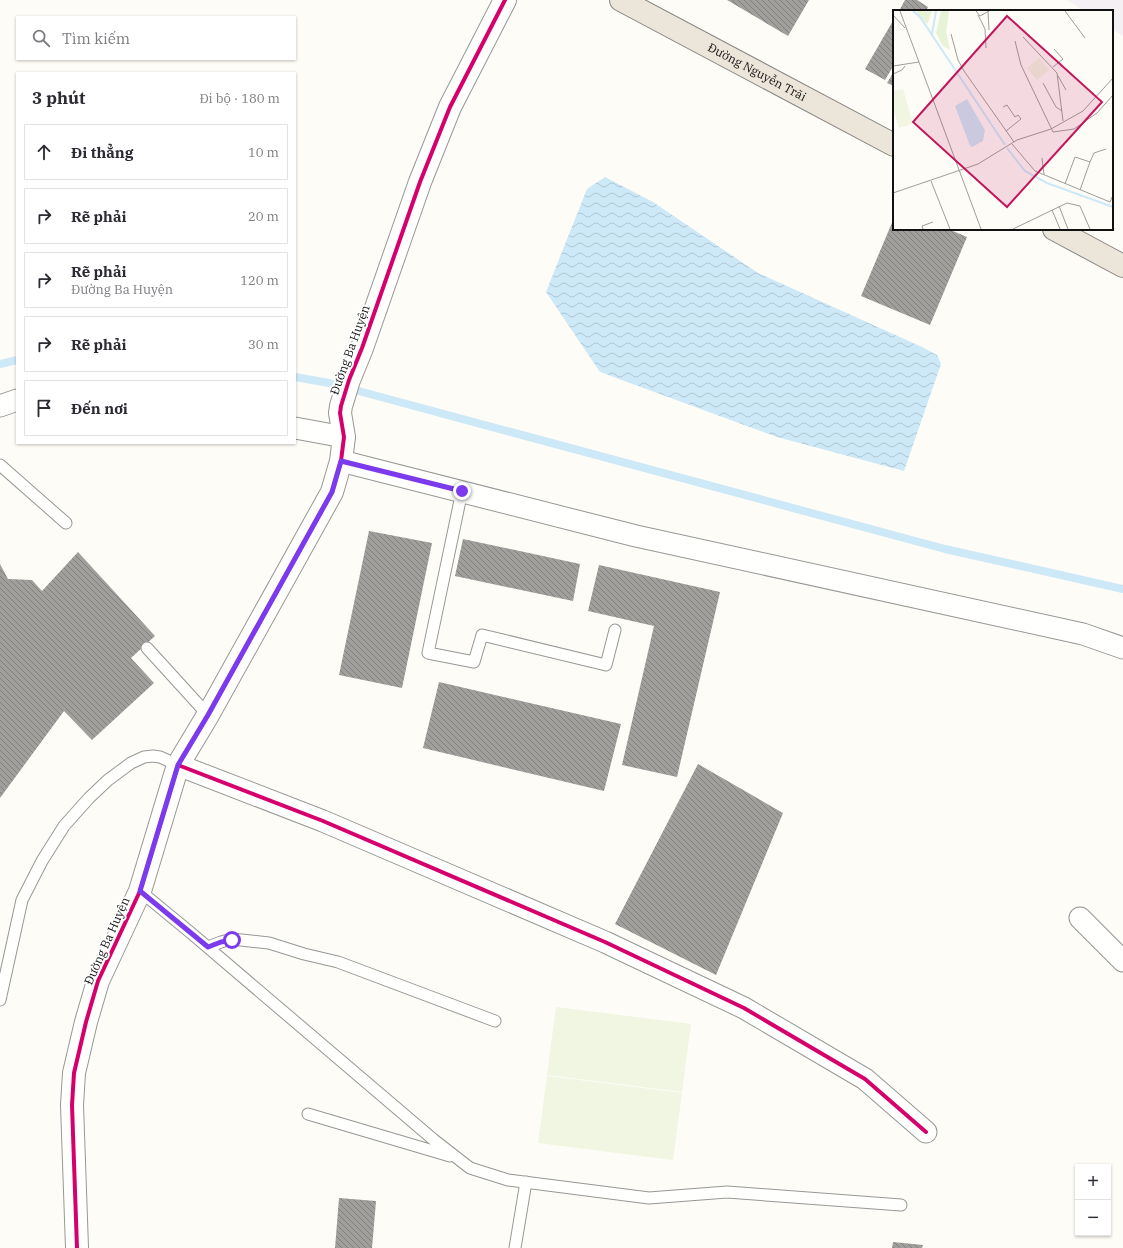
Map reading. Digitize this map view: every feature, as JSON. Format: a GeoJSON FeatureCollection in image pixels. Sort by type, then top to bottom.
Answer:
{"type":"FeatureCollection","features":[{"type":"Feature","properties":{"kind":"highway","name":"Đường Nguyễn Trãi"},"geometry":{"type":"LineString","coordinates":[[621,0],[893,143]]}},
{"type":"Feature","properties":{"kind":"highway"},"geometry":{"type":"LineString","coordinates":[[1056,230],[1123,266]]}},
{"type":"Feature","properties":{"kind":"street","name":"Đường Ba Huyện"},"geometry":{"type":"LineString","coordinates":[[77,1248],[72,1105],[74,1073],[86,1022],[98,981],[140,891],[178,765],[208,715],[332,492],[341,461],[344,437],[340,413],[349,380],[362,348],[420,182],[450,107],[505,0]]}},
{"type":"Feature","properties":{"kind":"street"},"geometry":{"type":"LineString","coordinates":[[0,406],[16,400]]}},
{"type":"Feature","properties":{"kind":"street"},"geometry":{"type":"LineString","coordinates":[[296,428],[344,437]]}},
{"type":"Feature","properties":{"kind":"street"},"geometry":{"type":"LineString","coordinates":[[341,461],[636,536],[1083,634],[1123,648]]}},
{"type":"Feature","properties":{"kind":"street"},"geometry":{"type":"LineString","coordinates":[[178,765],[323,821],[555,920],[606,942],[744,1008],[865,1079],[926,1132]]}},
{"type":"Feature","properties":{"kind":"street"},"geometry":{"type":"LineString","coordinates":[[1080,918],[1123,961]]}},
{"type":"Feature","properties":{"kind":"lane"},"geometry":{"type":"LineString","coordinates":[[0,465],[66,524]]}},
{"type":"Feature","properties":{"kind":"lane"},"geometry":{"type":"LineString","coordinates":[[462,491],[428,653],[474,662],[482,635],[606,665],[615,630]]}},
{"type":"Feature","properties":{"kind":"lane"},"geometry":{"type":"LineString","coordinates":[[147,648],[208,715]]}},
{"type":"Feature","properties":{"kind":"lane"},"geometry":{"type":"LineString","coordinates":[[0,1000],[22,900],[42,861],[64,826],[89,798],[108,780],[131,763],[144,757],[153,756],[178,765]]}},
{"type":"Feature","properties":{"kind":"lane"},"geometry":{"type":"LineString","coordinates":[[140,891],[208,947],[434,1140],[470,1168],[508,1180],[649,1198],[727,1192],[901,1205]]}},
{"type":"Feature","properties":{"kind":"lane"},"geometry":{"type":"LineString","coordinates":[[208,947],[232,940],[269,943],[338,962],[495,1021]]}},
{"type":"Feature","properties":{"kind":"lane"},"geometry":{"type":"LineString","coordinates":[[308,1114],[456,1158]]}},
{"type":"Feature","properties":{"kind":"lane"},"geometry":{"type":"LineString","coordinates":[[516,1248],[526,1182]]}},
{"type":"Feature","properties":{"kind":"shaded area"},"geometry":{"type":"Polygon","coordinates":[[[1067,0],[1123,0],[1123,36],[1113,30],[1113,10],[1082,10],[1067,0]]]}},
{"type":"Feature","properties":{"kind":"green space"},"geometry":{"type":"Polygon","coordinates":[[[556,1007],[691,1024],[682,1092],[547,1075],[556,1007]]]}},
{"type":"Feature","properties":{"kind":"green space"},"geometry":{"type":"Polygon","coordinates":[[[547,1076],[682,1093],[673,1160],[538,1143],[547,1076]]]}},
{"type":"Feature","properties":{"kind":"water"},"geometry":{"type":"Polygon","coordinates":[[[605,177],[653,202],[758,273],[937,355],[941,364],[904,471],[777,437],[600,372],[546,292],[587,189],[605,177]]]}},
{"type":"Feature","properties":{"kind":"building"},"geometry":{"type":"Polygon","coordinates":[[[727,0],[809,0],[788,36],[727,0]]]}},
{"type":"Feature","properties":{"kind":"building"},"geometry":{"type":"Polygon","coordinates":[[[905,0],[917,0],[928,7],[926,10],[900,10],[905,0]]]}},
{"type":"Feature","properties":{"kind":"building"},"geometry":{"type":"Polygon","coordinates":[[[893,21],[893,67],[885,80],[865,69],[893,21]]]}},
{"type":"Feature","properties":{"kind":"building"},"geometry":{"type":"Polygon","coordinates":[[[893,73],[893,86],[887,83],[893,73]]]}},
{"type":"Feature","properties":{"kind":"building"},"geometry":{"type":"Polygon","coordinates":[[[893,220],[893,230],[950,230],[967,237],[930,325],[861,296],[893,220]]]}},
{"type":"Feature","properties":{"kind":"building"},"geometry":{"type":"Polygon","coordinates":[[[369,531],[432,543],[402,688],[339,675],[369,531]]]}},
{"type":"Feature","properties":{"kind":"building"},"geometry":{"type":"Polygon","coordinates":[[[463,539],[580,564],[573,601],[455,576],[463,539]]]}},
{"type":"Feature","properties":{"kind":"building"},"geometry":{"type":"Polygon","coordinates":[[[78,552],[155,636],[131,658],[154,683],[92,740],[64,711],[0,798],[0,564],[8,579],[32,580],[42,591],[78,552]]]}},
{"type":"Feature","properties":{"kind":"building"},"geometry":{"type":"Polygon","coordinates":[[[599,565],[720,592],[677,777],[622,765],[654,626],[588,611],[599,565]]]}},
{"type":"Feature","properties":{"kind":"building"},"geometry":{"type":"Polygon","coordinates":[[[439,682],[621,724],[604,791],[423,748],[439,682]]]}},
{"type":"Feature","properties":{"kind":"building"},"geometry":{"type":"Polygon","coordinates":[[[698,764],[783,813],[716,975],[615,924],[698,764]]]}},
{"type":"Feature","properties":{"kind":"building"},"geometry":{"type":"Polygon","coordinates":[[[339,1198],[376,1201],[372,1248],[335,1248],[339,1198]]]}},
{"type":"Feature","properties":{"kind":"building"},"geometry":{"type":"Polygon","coordinates":[[[893,1242],[923,1245],[922,1248],[892,1248],[893,1242]]]}},
{"type":"Feature","properties":{"kind":"waterway"},"geometry":{"type":"LineString","coordinates":[[0,364],[16,360]]}},
{"type":"Feature","properties":{"kind":"waterway"},"geometry":{"type":"LineString","coordinates":[[296,377],[329,383],[945,549],[1123,589]]}},
{"type":"Feature","properties":{"kind":"cycle path"},"geometry":{"type":"LineString","coordinates":[[77,1248],[72,1105],[74,1073],[86,1022],[98,981],[140,891],[178,765],[208,715],[332,492],[341,461],[344,437],[340,413],[349,380],[362,348],[420,182],[450,107],[505,0]]}},
{"type":"Feature","properties":{"kind":"cycle path"},"geometry":{"type":"LineString","coordinates":[[178,765],[323,821],[605,942],[744,1008],[865,1079],[926,1132]]}},
{"type":"Feature","properties":{"kind":"route"},"geometry":{"type":"LineString","coordinates":[[232,940],[208,947],[140,891],[178,765],[208,715],[332,492],[341,461],[462,491]]}}]}
